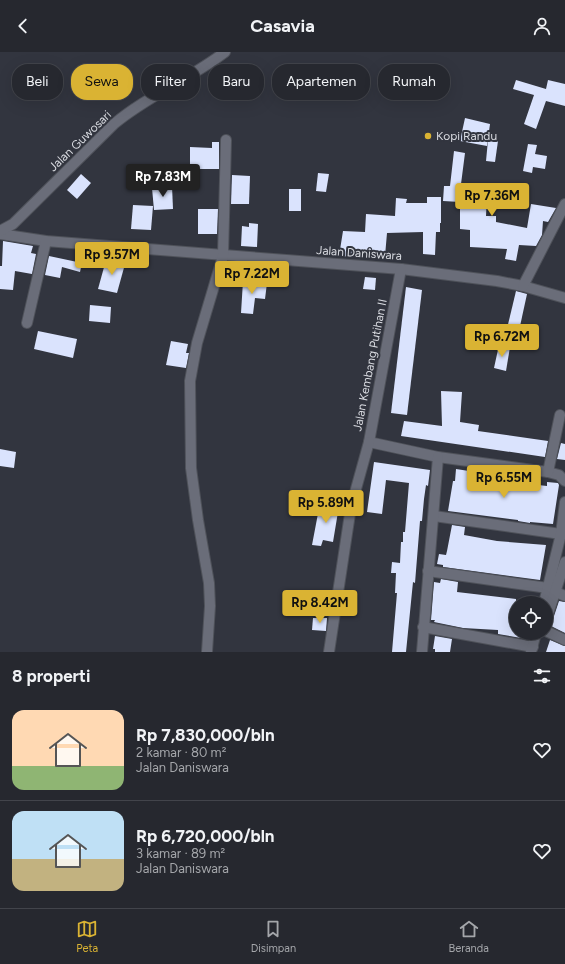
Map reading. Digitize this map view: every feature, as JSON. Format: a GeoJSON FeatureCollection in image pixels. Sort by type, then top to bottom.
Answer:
{"type":"FeatureCollection","features":[{"type":"Feature","properties":{"kind":"street","name":"Jalan Guwosari"},"geometry":{"type":"LineString","coordinates":[[0,231],[17,219],[130,110],[178,84],[225,52]]}},
{"type":"Feature","properties":{"kind":"street"},"geometry":{"type":"LineString","coordinates":[[207,652],[210,606],[209,583],[191,468],[190,381],[197,343],[223,256],[226,140]]}},
{"type":"Feature","properties":{"kind":"street"},"geometry":{"type":"LineString","coordinates":[[523,286],[565,204]]}},
{"type":"Feature","properties":{"kind":"street","name":"Jalan Daniswara"},"geometry":{"type":"LineString","coordinates":[[0,234],[46,241],[401,269],[523,286],[565,298]]}},
{"type":"Feature","properties":{"kind":"street"},"geometry":{"type":"LineString","coordinates":[[27,323],[46,241]]}},
{"type":"Feature","properties":{"kind":"street","name":"Jalan Kembang Putihan II"},"geometry":{"type":"LineString","coordinates":[[401,269],[369,442],[438,457],[548,472]]}},
{"type":"Feature","properties":{"kind":"street"},"geometry":{"type":"LineString","coordinates":[[560,415],[548,472],[559,475],[565,481]]}},
{"type":"Feature","properties":{"kind":"street"},"geometry":{"type":"LineString","coordinates":[[329,652],[345,538],[351,507],[369,442]]}},
{"type":"Feature","properties":{"kind":"street"},"geometry":{"type":"LineString","coordinates":[[422,652],[438,457]]}},
{"type":"Feature","properties":{"kind":"street"},"geometry":{"type":"LineString","coordinates":[[550,596],[565,502]]}},
{"type":"Feature","properties":{"kind":"street"},"geometry":{"type":"LineString","coordinates":[[434,516],[561,534]]}},
{"type":"Feature","properties":{"kind":"street"},"geometry":{"type":"LineString","coordinates":[[548,596],[565,562]]}},
{"type":"Feature","properties":{"kind":"street"},"geometry":{"type":"LineString","coordinates":[[428,571],[551,590],[565,596]]}},
{"type":"Feature","properties":{"kind":"street"},"geometry":{"type":"LineString","coordinates":[[423,627],[534,650]]}},
{"type":"Feature","properties":{"kind":"street"},"geometry":{"type":"LineString","coordinates":[[553,634],[565,640]]}},
{"type":"Feature","properties":{"kind":"street"},"geometry":{"type":"LineString","coordinates":[[534,650],[535,640]]}},
{"type":"Feature","properties":{"kind":"street"},"geometry":{"type":"LineString","coordinates":[[534,650],[539,640]]}},
{"type":"Feature","properties":{"kind":"building"},"geometry":{"type":"Polygon","coordinates":[[[516,80],[546,89],[548,80],[565,84],[565,106],[546,101],[536,129],[524,124],[534,95],[513,89],[516,80]]]}},
{"type":"Feature","properties":{"kind":"building"},"geometry":{"type":"Polygon","coordinates":[[[465,118],[490,124],[487,146],[460,141],[465,118]]]}},
{"type":"Feature","properties":{"kind":"building"},"geometry":{"type":"Polygon","coordinates":[[[488,140],[498,141],[495,162],[486,161],[488,140]]]}},
{"type":"Feature","properties":{"kind":"building"},"geometry":{"type":"Polygon","coordinates":[[[212,142],[219,142],[219,169],[190,169],[190,147],[212,148],[212,142]]]}},
{"type":"Feature","properties":{"kind":"building"},"geometry":{"type":"Polygon","coordinates":[[[528,144],[537,145],[535,154],[547,156],[545,169],[533,167],[532,173],[523,171],[528,144]]]}},
{"type":"Feature","properties":{"kind":"building"},"geometry":{"type":"Polygon","coordinates":[[[454,151],[465,153],[461,184],[478,185],[478,196],[487,196],[486,216],[496,216],[496,222],[527,228],[531,204],[556,208],[548,222],[543,221],[542,235],[536,246],[519,245],[516,261],[505,259],[507,249],[470,247],[470,230],[460,229],[460,202],[443,201],[444,186],[450,186],[454,151]]]}},
{"type":"Feature","properties":{"kind":"building"},"geometry":{"type":"Polygon","coordinates":[[[318,173],[329,174],[326,192],[316,191],[318,173]]]}},
{"type":"Feature","properties":{"kind":"building"},"geometry":{"type":"Polygon","coordinates":[[[81,174],[91,183],[77,199],[67,190],[81,174]]]}},
{"type":"Feature","properties":{"kind":"building"},"geometry":{"type":"Polygon","coordinates":[[[232,175],[250,176],[249,204],[231,204],[232,175]]]}},
{"type":"Feature","properties":{"kind":"building"},"geometry":{"type":"Polygon","coordinates":[[[172,186],[173,209],[154,210],[152,188],[172,186]]]}},
{"type":"Feature","properties":{"kind":"building"},"geometry":{"type":"Polygon","coordinates":[[[289,189],[301,189],[301,211],[289,211],[289,189]]]}},
{"type":"Feature","properties":{"kind":"building"},"geometry":{"type":"Polygon","coordinates":[[[427,197],[441,197],[441,223],[440,232],[436,232],[435,255],[423,254],[423,232],[387,233],[385,256],[357,254],[357,257],[339,256],[343,231],[365,232],[366,214],[395,216],[396,198],[407,199],[406,203],[427,203],[427,197]]]}},
{"type":"Feature","properties":{"kind":"building"},"geometry":{"type":"Polygon","coordinates":[[[133,205],[153,206],[151,230],[131,229],[133,205]]]}},
{"type":"Feature","properties":{"kind":"building"},"geometry":{"type":"Polygon","coordinates":[[[198,209],[218,209],[217,234],[198,234],[198,209]]]}},
{"type":"Feature","properties":{"kind":"building"},"geometry":{"type":"Polygon","coordinates":[[[249,223],[258,224],[257,247],[241,246],[242,226],[249,227],[249,223]]]}},
{"type":"Feature","properties":{"kind":"building"},"geometry":{"type":"Polygon","coordinates":[[[3,241],[33,246],[31,253],[36,254],[32,274],[15,271],[13,290],[0,289],[0,266],[2,266],[3,241]]]}},
{"type":"Feature","properties":{"kind":"building"},"geometry":{"type":"Polygon","coordinates":[[[49,256],[82,263],[80,272],[62,267],[60,278],[45,275],[49,256]]]}},
{"type":"Feature","properties":{"kind":"building"},"geometry":{"type":"Polygon","coordinates":[[[106,260],[125,264],[117,293],[98,289],[106,260]]]}},
{"type":"Feature","properties":{"kind":"building"},"geometry":{"type":"Polygon","coordinates":[[[365,277],[376,278],[375,290],[363,289],[365,277]]]}},
{"type":"Feature","properties":{"kind":"building"},"geometry":{"type":"Polygon","coordinates":[[[243,281],[267,283],[265,299],[255,298],[253,314],[241,313],[243,281]]]}},
{"type":"Feature","properties":{"kind":"building"},"geometry":{"type":"Polygon","coordinates":[[[406,287],[422,290],[407,415],[391,413],[406,287]]]}},
{"type":"Feature","properties":{"kind":"building"},"geometry":{"type":"Polygon","coordinates":[[[516,291],[527,294],[517,340],[505,337],[516,291]]]}},
{"type":"Feature","properties":{"kind":"building"},"geometry":{"type":"Polygon","coordinates":[[[90,305],[111,307],[110,323],[89,321],[90,305]]]}},
{"type":"Feature","properties":{"kind":"building"},"geometry":{"type":"Polygon","coordinates":[[[38,331],[77,339],[73,358],[34,349],[38,331]]]}},
{"type":"Feature","properties":{"kind":"building"},"geometry":{"type":"Polygon","coordinates":[[[171,341],[188,344],[186,353],[189,353],[186,368],[166,365],[171,341]]]}},
{"type":"Feature","properties":{"kind":"building"},"geometry":{"type":"Polygon","coordinates":[[[499,345],[510,347],[506,371],[494,368],[499,345]]]}},
{"type":"Feature","properties":{"kind":"building"},"geometry":{"type":"Polygon","coordinates":[[[441,391],[462,392],[460,422],[479,425],[478,431],[548,441],[545,457],[401,436],[404,421],[442,426],[441,391]]]}},
{"type":"Feature","properties":{"kind":"building"},"geometry":{"type":"Polygon","coordinates":[[[561,443],[565,444],[565,460],[557,459],[561,443]]]}},
{"type":"Feature","properties":{"kind":"building"},"geometry":{"type":"Polygon","coordinates":[[[0,449],[16,452],[14,468],[0,466],[0,449]]]}},
{"type":"Feature","properties":{"kind":"building"},"geometry":{"type":"Polygon","coordinates":[[[374,462],[430,470],[428,486],[426,485],[422,521],[420,521],[415,583],[413,582],[406,652],[392,652],[397,593],[395,593],[396,573],[391,573],[392,562],[400,563],[401,542],[403,542],[403,532],[405,532],[409,483],[386,480],[382,514],[367,512],[374,462]]]}},
{"type":"Feature","properties":{"kind":"building"},"geometry":{"type":"Polygon","coordinates":[[[456,469],[469,471],[468,477],[547,486],[547,482],[558,483],[559,485],[553,524],[530,523],[518,520],[448,511],[453,481],[455,481],[456,469]]]}},
{"type":"Feature","properties":{"kind":"building"},"geometry":{"type":"Polygon","coordinates":[[[320,503],[339,506],[333,542],[323,540],[321,546],[312,545],[320,503]]]}},
{"type":"Feature","properties":{"kind":"building"},"geometry":{"type":"Polygon","coordinates":[[[452,525],[465,527],[464,535],[497,541],[546,545],[540,580],[443,567],[443,565],[437,564],[439,554],[446,555],[452,525]]]}},
{"type":"Feature","properties":{"kind":"building"},"geometry":{"type":"Polygon","coordinates":[[[441,579],[458,582],[457,592],[509,598],[509,636],[498,634],[498,630],[463,628],[434,622],[435,620],[431,620],[434,582],[440,583],[441,579]]]}},
{"type":"Feature","properties":{"kind":"building"},"geometry":{"type":"Polygon","coordinates":[[[559,601],[565,602],[565,633],[553,627],[553,619],[559,601]]]}},
{"type":"Feature","properties":{"kind":"building"},"geometry":{"type":"Polygon","coordinates":[[[313,618],[327,618],[326,631],[312,630],[313,618]]]}},
{"type":"Feature","properties":{"kind":"building"},"geometry":{"type":"Polygon","coordinates":[[[435,636],[452,639],[450,652],[435,652],[435,649],[433,649],[435,636]]]}},
{"type":"Feature","properties":{"kind":"building"},"geometry":{"type":"Polygon","coordinates":[[[550,640],[565,646],[565,652],[546,652],[550,640]]]}},
{"type":"Feature","properties":{"kind":"place","name":"Kopi Randu"},"geometry":{"type":"Point","coordinates":[428,136]}}]}
